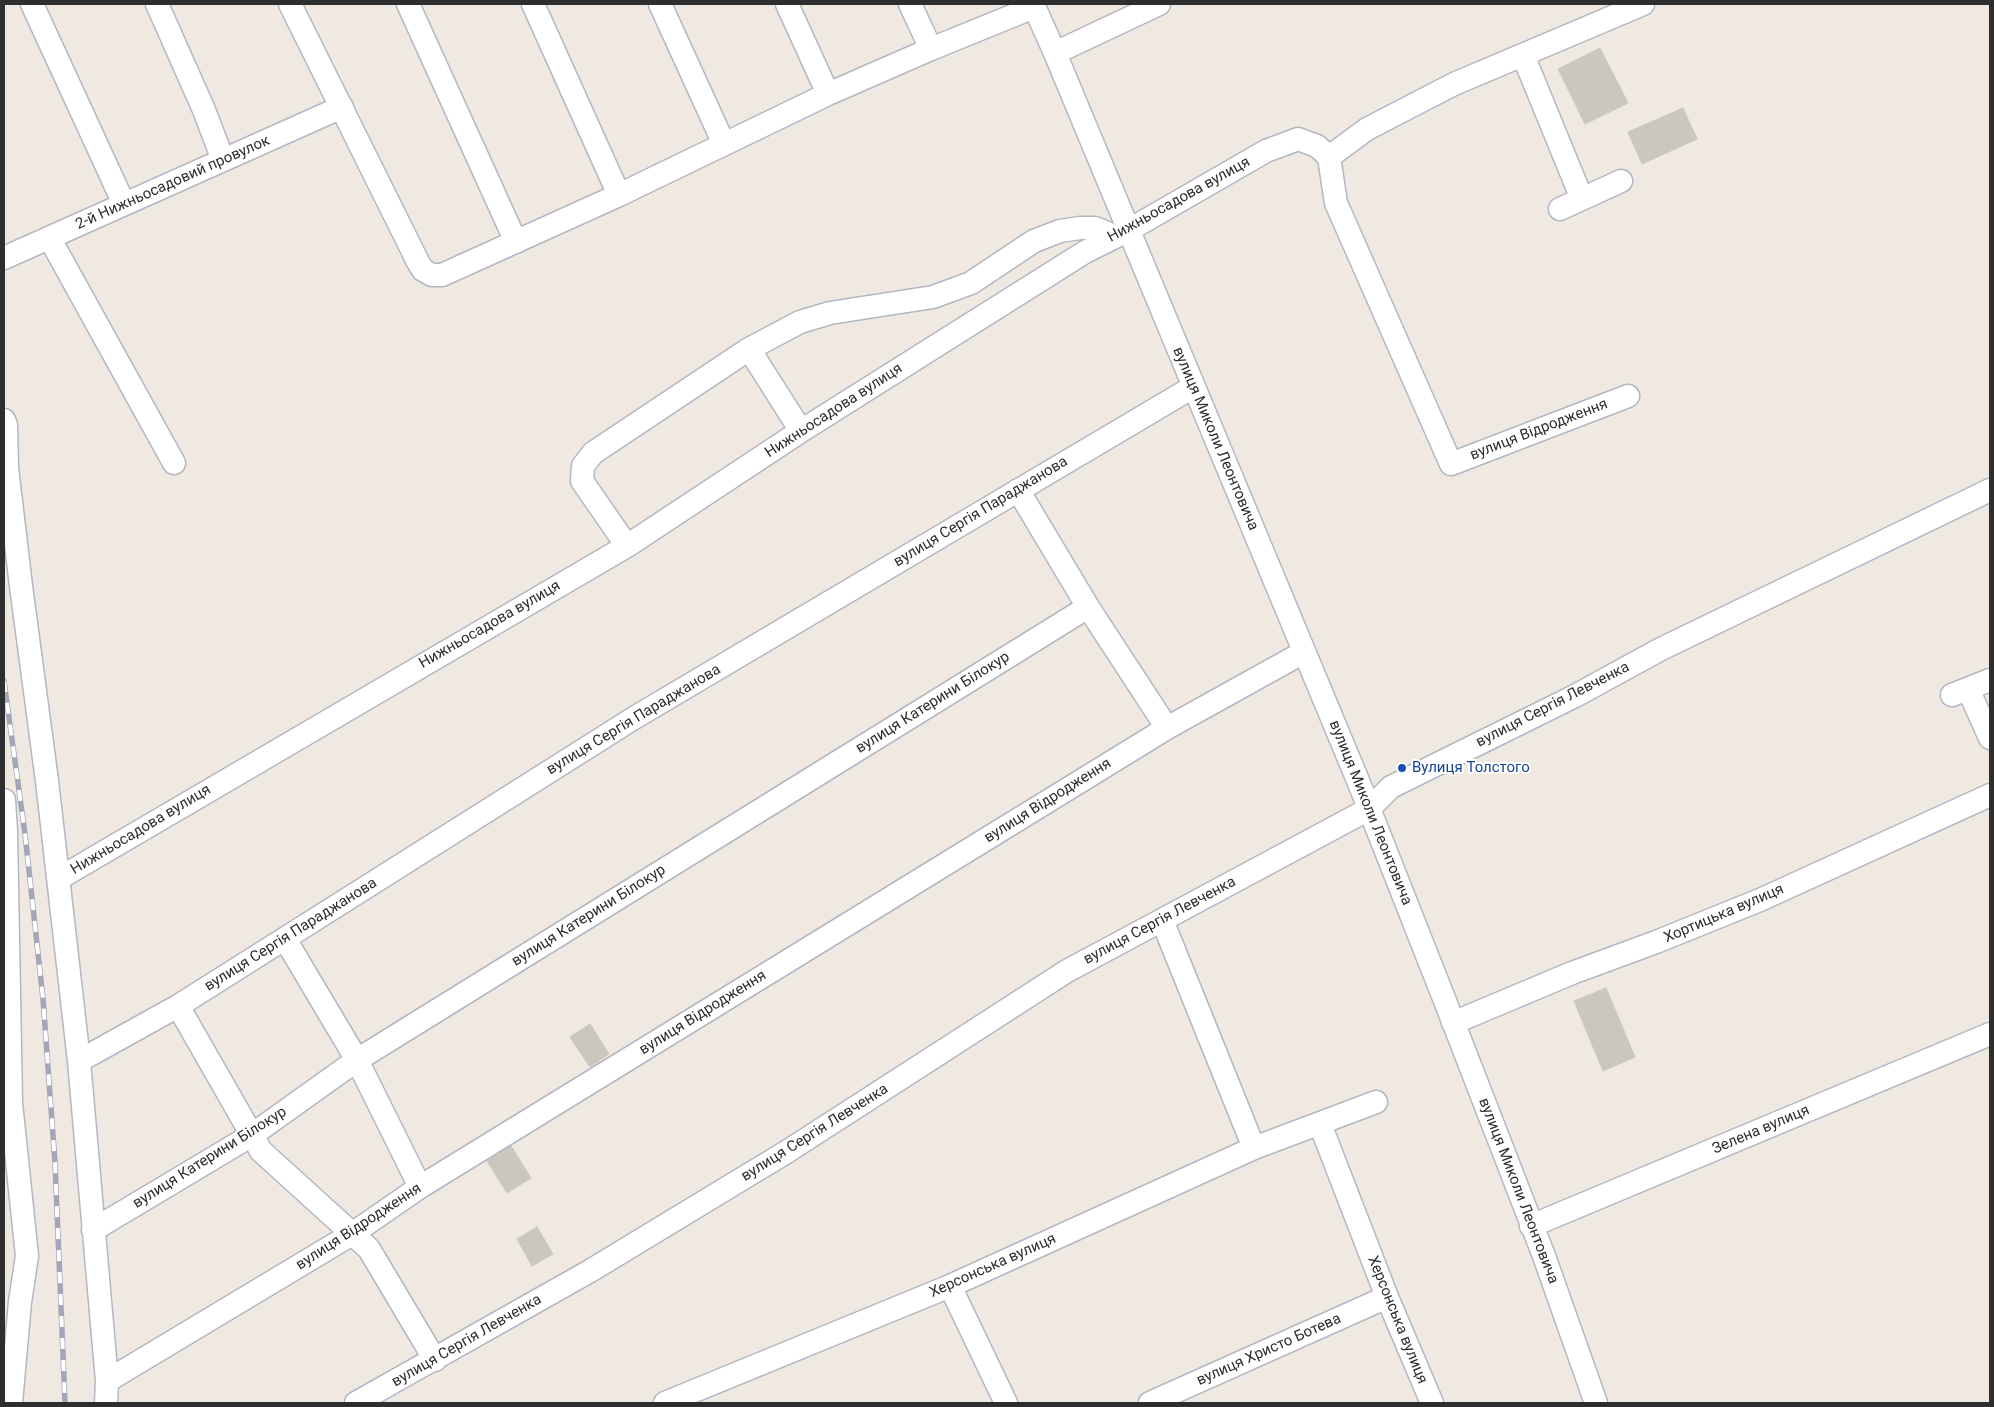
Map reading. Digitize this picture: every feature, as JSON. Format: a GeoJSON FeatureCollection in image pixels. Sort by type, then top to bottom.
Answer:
{"type":"FeatureCollection","features":[{"type":"Feature","properties":{"kind":"street"},"geometry":{"type":"LineString","coordinates":[[32,4],[124,204]]}},
{"type":"Feature","properties":{"kind":"street"},"geometry":{"type":"LineString","coordinates":[[157,4],[204,110],[223,160]]}},
{"type":"Feature","properties":{"kind":"street"},"geometry":{"type":"LineString","coordinates":[[290,4],[423,270],[432,274],[442,275],[620,195],[828,94],[1033,5]]}},
{"type":"Feature","properties":{"kind":"street"},"geometry":{"type":"LineString","coordinates":[[408,4],[516,242]]}},
{"type":"Feature","properties":{"kind":"street"},"geometry":{"type":"LineString","coordinates":[[532,4],[620,195]]}},
{"type":"Feature","properties":{"kind":"street"},"geometry":{"type":"LineString","coordinates":[[660,4],[724,144]]}},
{"type":"Feature","properties":{"kind":"street"},"geometry":{"type":"LineString","coordinates":[[787,4],[828,94]]}},
{"type":"Feature","properties":{"kind":"street"},"geometry":{"type":"LineString","coordinates":[[910,4],[931,49]]}},
{"type":"Feature","properties":{"kind":"street"},"geometry":{"type":"LineString","coordinates":[[1055,53],[1159,4]]}},
{"type":"Feature","properties":{"kind":"street"},"geometry":{"type":"LineString","coordinates":[[1329,157],[1367,129],[1454,84],[1644,4]]}},
{"type":"Feature","properties":{"kind":"street","name":"вулиця Миколи Леонтовича"},"geometry":{"type":"LineString","coordinates":[[1033,5],[1055,53],[1121,234],[1193,387],[1369,809],[1544,1256],[1596,1403]]}},
{"type":"Feature","properties":{"kind":"street"},"geometry":{"type":"LineString","coordinates":[[1523,55],[1582,199]]}},
{"type":"Feature","properties":{"kind":"street","name":"2-й Нижньосадовий провулок"},"geometry":{"type":"LineString","coordinates":[[4,258],[342,107]]}},
{"type":"Feature","properties":{"kind":"street","name":"Нижньосадова вулиця"},"geometry":{"type":"LineString","coordinates":[[58,879],[627,546],[801,431],[1086,252],[1266,152],[1298,140],[1318,146],[1329,157]]}},
{"type":"Feature","properties":{"kind":"street","name":"вулиця Відродження"},"geometry":{"type":"LineString","coordinates":[[1329,157],[1336,203],[1450,464],[1628,396]]}},
{"type":"Feature","properties":{"kind":"street"},"geometry":{"type":"LineString","coordinates":[[1560,209],[1621,181]]}},
{"type":"Feature","properties":{"kind":"street"},"geometry":{"type":"LineString","coordinates":[[627,546],[582,481],[583,466],[593,453],[749,349],[800,322],[830,313],[933,297],[970,283],[1034,241],[1060,231],[1094,228],[1106,233],[1121,234]]}},
{"type":"Feature","properties":{"kind":"street"},"geometry":{"type":"LineString","coordinates":[[50,239],[174,463]]}},
{"type":"Feature","properties":{"kind":"street"},"geometry":{"type":"LineString","coordinates":[[749,349],[801,431]]}},
{"type":"Feature","properties":{"kind":"street","name":"вулиця Сергія Параджанова"},"geometry":{"type":"LineString","coordinates":[[80,1061],[178,1006],[634,718],[1193,387]]}},
{"type":"Feature","properties":{"kind":"street"},"geometry":{"type":"LineString","coordinates":[[4,420],[6,425],[7,468],[20,586],[80,1061],[107,1381],[106,1403]]}},
{"type":"Feature","properties":{"kind":"street"},"geometry":{"type":"LineString","coordinates":[[1018,490],[1088,607],[1167,728]]}},
{"type":"Feature","properties":{"kind":"street","name":"вулиця Сергія Левченка"},"geometry":{"type":"LineString","coordinates":[[356,1403],[590,1271],[788,1151],[1067,972],[1369,809],[1391,787],[1566,700],[1661,649],[1990,490]]}},
{"type":"Feature","properties":{"kind":"street","name":"вулиця Катерини Білокур"},"geometry":{"type":"LineString","coordinates":[[93,1230],[252,1135],[357,1060],[1088,607]]}},
{"type":"Feature","properties":{"kind":"street","name":"вулиця Відродження"},"geometry":{"type":"LineString","coordinates":[[107,1381],[352,1234],[420,1187],[1167,728],[1304,652]]}},
{"type":"Feature","properties":{"kind":"street"},"geometry":{"type":"LineString","coordinates":[[1990,680],[1960,692],[1990,738]]}},
{"type":"Feature","properties":{"kind":"street","name":"Хортицька вулиця"},"geometry":{"type":"LineString","coordinates":[[1454,1023],[1572,973],[1656,942],[1760,900],[1990,796]]}},
{"type":"Feature","properties":{"kind":"street"},"geometry":{"type":"LineString","coordinates":[[4,800],[8,1106],[27,1256],[12,1300],[11,1403]]}},
{"type":"Feature","properties":{"kind":"street"},"geometry":{"type":"LineString","coordinates":[[1162,920],[1254,1148]]}},
{"type":"Feature","properties":{"kind":"street"},"geometry":{"type":"LineString","coordinates":[[285,938],[357,1060],[420,1187]]}},
{"type":"Feature","properties":{"kind":"street"},"geometry":{"type":"LineString","coordinates":[[178,1006],[261,1151],[368,1249],[435,1360]]}},
{"type":"Feature","properties":{"kind":"street","name":"Зелена вулиця"},"geometry":{"type":"LineString","coordinates":[[1532,1226],[1990,1034]]}},
{"type":"Feature","properties":{"kind":"street","name":"Херсонська вулиця"},"geometry":{"type":"LineString","coordinates":[[665,1403],[950,1286],[1254,1148],[1376,1102]]}},
{"type":"Feature","properties":{"kind":"street","name":"Херсонська вулиця"},"geometry":{"type":"LineString","coordinates":[[1320,1124],[1387,1297],[1432,1403]]}},
{"type":"Feature","properties":{"kind":"street"},"geometry":{"type":"LineString","coordinates":[[950,1286],[1006,1403]]}},
{"type":"Feature","properties":{"kind":"street","name":"вулиця Христо Ботева"},"geometry":{"type":"LineString","coordinates":[[1150,1403],[1387,1297]]}},
{"type":"Feature","properties":{"kind":"building"},"geometry":{"type":"Polygon","coordinates":[[[1600,48],[1628,103],[1585,124],[1558,69],[1600,48]]]}},
{"type":"Feature","properties":{"kind":"building"},"geometry":{"type":"Polygon","coordinates":[[[1683,108],[1697,139],[1642,164],[1628,132],[1683,108]]]}},
{"type":"Feature","properties":{"kind":"building"},"geometry":{"type":"Polygon","coordinates":[[[1606,988],[1635,1057],[1603,1071],[1574,1001],[1606,988]]]}},
{"type":"Feature","properties":{"kind":"building"},"geometry":{"type":"Polygon","coordinates":[[[590,1024],[609,1054],[590,1067],[570,1037],[590,1024]]]}},
{"type":"Feature","properties":{"kind":"building"},"geometry":{"type":"Polygon","coordinates":[[[511,1146],[531,1178],[507,1193],[487,1161],[511,1146]]]}},
{"type":"Feature","properties":{"kind":"building"},"geometry":{"type":"Polygon","coordinates":[[[537,1227],[553,1254],[532,1266],[517,1239],[537,1227]]]}},
{"type":"Feature","properties":{"kind":"railway"},"geometry":{"type":"LineString","coordinates":[[4,681],[25,834],[43,999],[55,1163],[65,1403]]}},
{"type":"Feature","properties":{"kind":"place","name":"Вулиця Толстого"},"geometry":{"type":"Point","coordinates":[1402,768]}}]}
